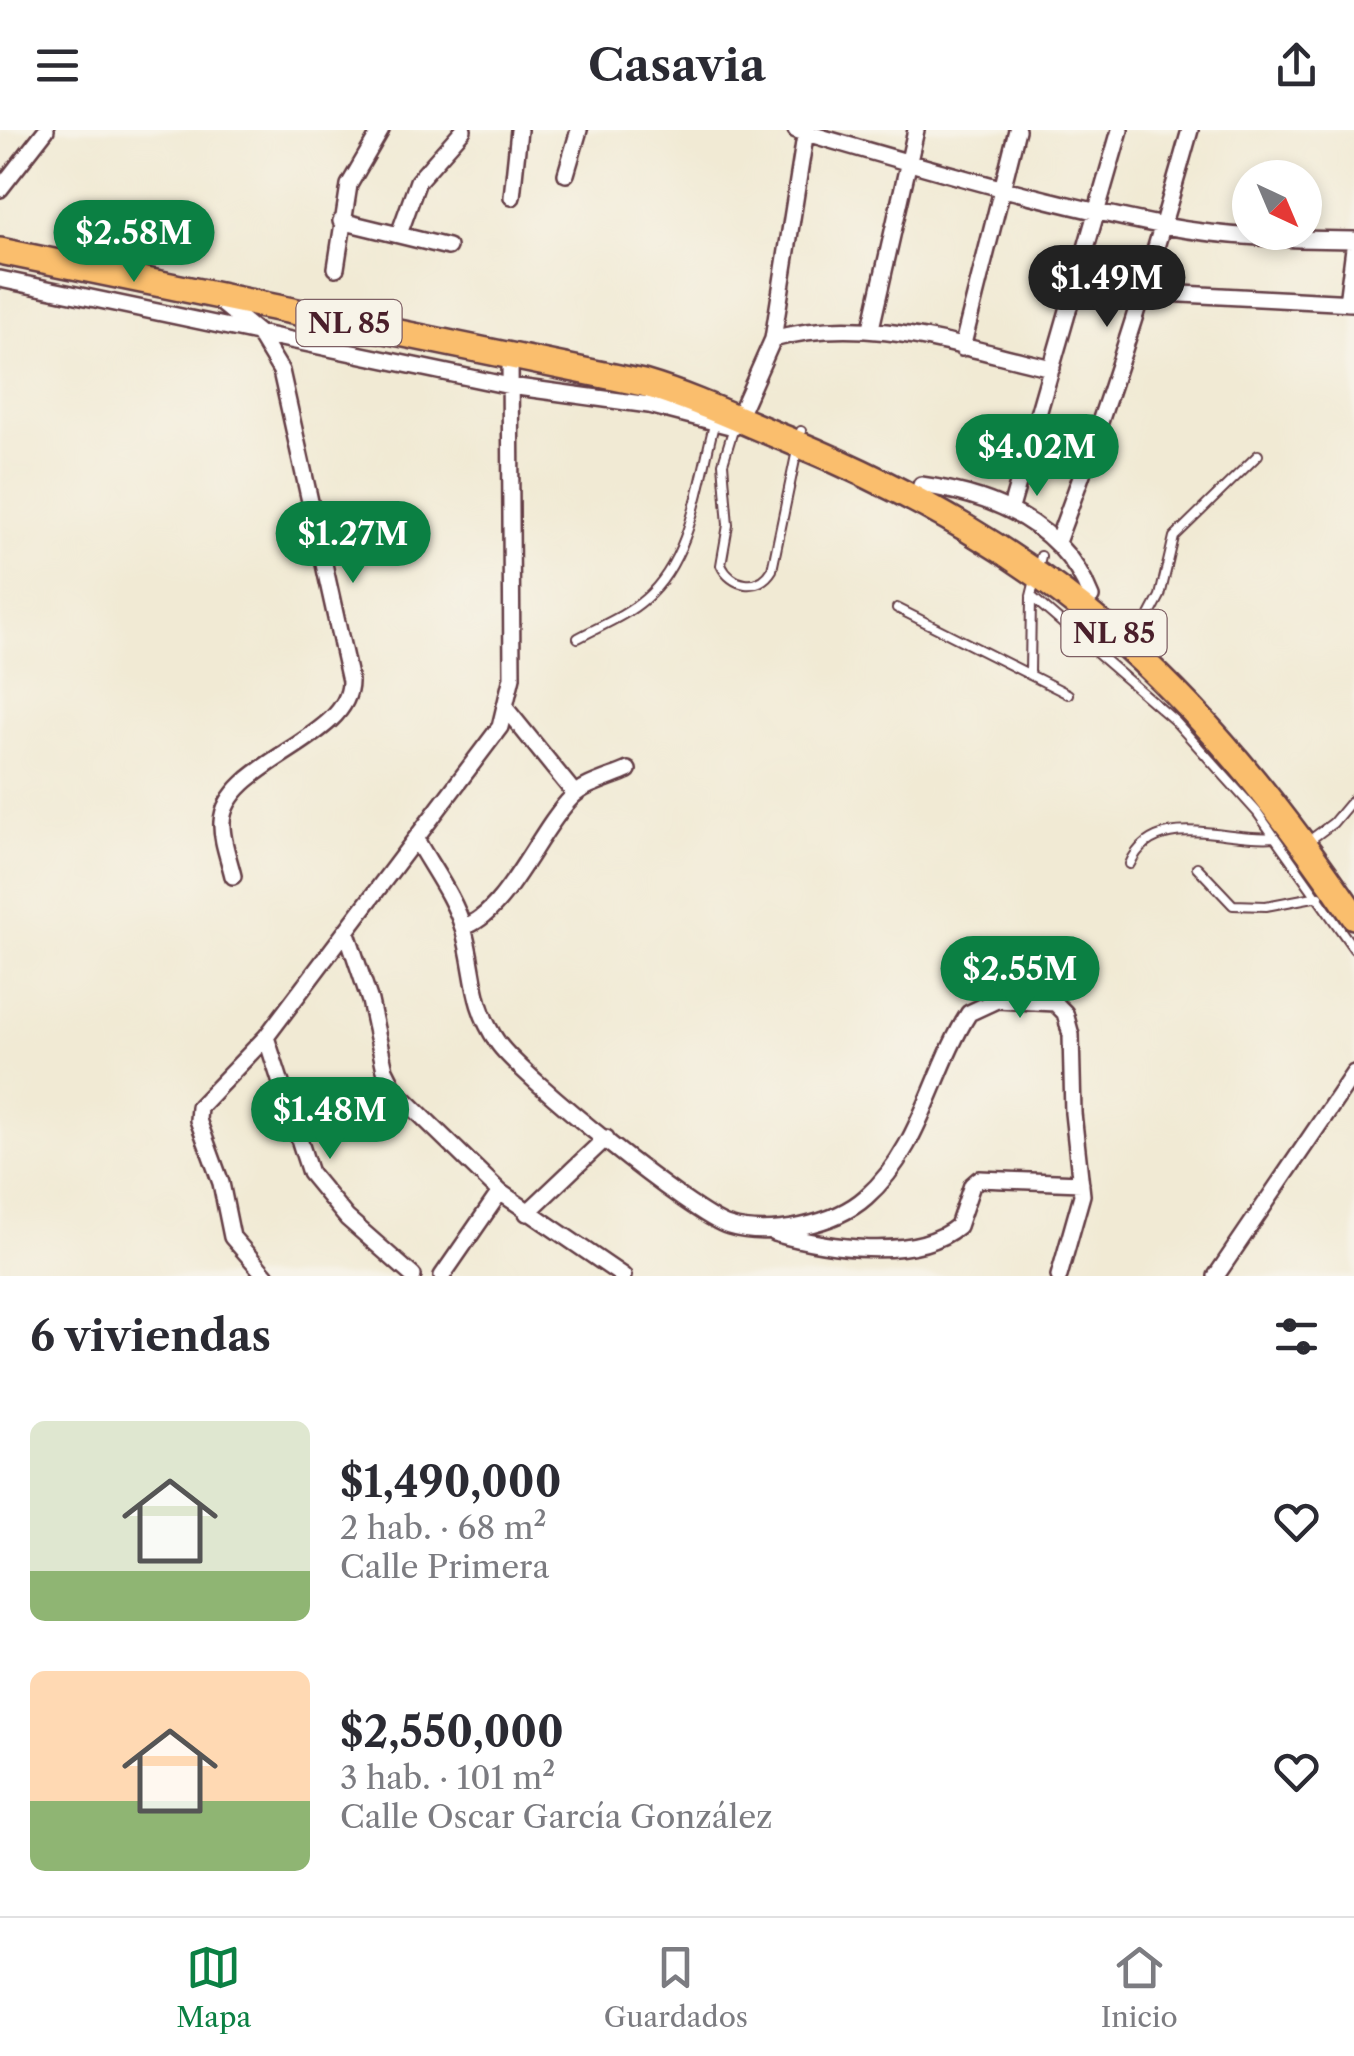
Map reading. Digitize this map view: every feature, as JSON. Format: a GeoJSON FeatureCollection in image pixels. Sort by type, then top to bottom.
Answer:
{"type":"FeatureCollection","features":[{"type":"Feature","properties":{"kind":"main road","name":"NL 85"},"geometry":{"type":"LineString","coordinates":[[0,250],[643,383],[921,485],[1091,597],[1204,718],[1354,916]]}},
{"type":"Feature","properties":{"kind":"main road","name":"NL 85"},"geometry":{"type":"LineString","coordinates":[[799,438],[921,499],[1041,566],[1135,643]]}},
{"type":"Feature","properties":{"kind":"street"},"geometry":{"type":"LineString","coordinates":[[0,188],[46,130]]}},
{"type":"Feature","properties":{"kind":"street"},"geometry":{"type":"LineString","coordinates":[[336,268],[341,221],[356,167],[381,130]]}},
{"type":"Feature","properties":{"kind":"street"},"geometry":{"type":"LineString","coordinates":[[400,234],[418,181],[463,130]]}},
{"type":"Feature","properties":{"kind":"street"},"geometry":{"type":"LineString","coordinates":[[512,197],[519,130]]}},
{"type":"Feature","properties":{"kind":"street"},"geometry":{"type":"LineString","coordinates":[[566,174],[579,130]]}},
{"type":"Feature","properties":{"kind":"street"},"geometry":{"type":"LineString","coordinates":[[871,328],[916,130]]}},
{"type":"Feature","properties":{"kind":"street"},"geometry":{"type":"LineString","coordinates":[[962,348],[1017,130]]}},
{"type":"Feature","properties":{"kind":"street"},"geometry":{"type":"LineString","coordinates":[[1011,508],[1120,130]]}},
{"type":"Feature","properties":{"kind":"street"},"geometry":{"type":"LineString","coordinates":[[1041,566],[1086,470],[1144,292],[1190,130]]}},
{"type":"Feature","properties":{"kind":"street"},"geometry":{"type":"LineString","coordinates":[[0,279],[510,386],[724,414],[773,339],[802,131],[1001,187],[1163,226],[1354,244],[1350,303],[1144,292]]}},
{"type":"Feature","properties":{"kind":"street"},"geometry":{"type":"LineString","coordinates":[[341,221],[448,246]]}},
{"type":"Feature","properties":{"kind":"street"},"geometry":{"type":"LineString","coordinates":[[213,295],[258,333],[282,372],[350,691],[338,712],[230,798],[222,822],[233,876]]}},
{"type":"Feature","properties":{"kind":"street"},"geometry":{"type":"LineString","coordinates":[[773,339],[828,326],[871,328],[1052,368]]}},
{"type":"Feature","properties":{"kind":"street"},"geometry":{"type":"LineString","coordinates":[[266,1276],[240,1252],[229,1231],[221,1183],[198,1120],[202,1102],[266,1037],[348,934],[487,749],[506,710],[512,677],[510,356]]}},
{"type":"Feature","properties":{"kind":"street"},"geometry":{"type":"LineString","coordinates":[[921,485],[974,493],[1011,508],[1041,566]]}},
{"type":"Feature","properties":{"kind":"street"},"geometry":{"type":"LineString","coordinates":[[506,710],[575,794]]}},
{"type":"Feature","properties":{"kind":"street"},"geometry":{"type":"LineString","coordinates":[[463,926],[480,921],[493,910],[535,844],[575,794],[628,770]]}},
{"type":"Feature","properties":{"kind":"street"},"geometry":{"type":"LineString","coordinates":[[418,841],[463,926],[476,1001],[499,1045],[530,1077],[715,1222],[858,1250],[924,1241],[958,1226],[972,1185],[979,1178],[1081,1183]]}},
{"type":"Feature","properties":{"kind":"street"},"geometry":{"type":"LineString","coordinates":[[348,934],[389,1081],[441,1139],[500,1192],[623,1276]]}},
{"type":"Feature","properties":{"kind":"street"},"geometry":{"type":"LineString","coordinates":[[770,1232],[850,1208],[875,1189],[935,1092],[964,1021],[987,1001],[1034,998],[1062,1007],[1071,1035],[1082,1208],[1058,1276]]}},
{"type":"Feature","properties":{"kind":"street"},"geometry":{"type":"LineString","coordinates":[[266,1037],[310,1173],[347,1218],[414,1276]]}},
{"type":"Feature","properties":{"kind":"street"},"geometry":{"type":"LineString","coordinates":[[1216,1276],[1354,1073]]}},
{"type":"Feature","properties":{"kind":"street"},"geometry":{"type":"LineString","coordinates":[[527,1213],[606,1138]]}},
{"type":"Feature","properties":{"kind":"street"},"geometry":{"type":"LineString","coordinates":[[442,1276],[500,1192]]}},
{"type":"Feature","properties":{"kind":"lane"},"geometry":{"type":"LineString","coordinates":[[724,414],[728,525],[721,565],[732,580],[751,585],[763,582],[772,570],[799,438]]}},
{"type":"Feature","properties":{"kind":"lane"},"geometry":{"type":"LineString","coordinates":[[578,638],[644,600],[668,571],[724,414]]}},
{"type":"Feature","properties":{"kind":"lane"},"geometry":{"type":"LineString","coordinates":[[1135,643],[1160,596],[1174,537],[1258,456]]}},
{"type":"Feature","properties":{"kind":"lane"},"geometry":{"type":"LineString","coordinates":[[1030,675],[1041,566]]}},
{"type":"Feature","properties":{"kind":"lane"},"geometry":{"type":"LineString","coordinates":[[1041,566],[1257,812],[1293,834]]}},
{"type":"Feature","properties":{"kind":"lane"},"geometry":{"type":"LineString","coordinates":[[897,608],[1068,694]]}},
{"type":"Feature","properties":{"kind":"lane"},"geometry":{"type":"LineString","coordinates":[[1130,864],[1137,848],[1166,834],[1293,834],[1333,823],[1354,798]]}},
{"type":"Feature","properties":{"kind":"lane"},"geometry":{"type":"LineString","coordinates":[[1197,867],[1214,890],[1233,905],[1266,906],[1337,894],[1354,949]]}}]}
